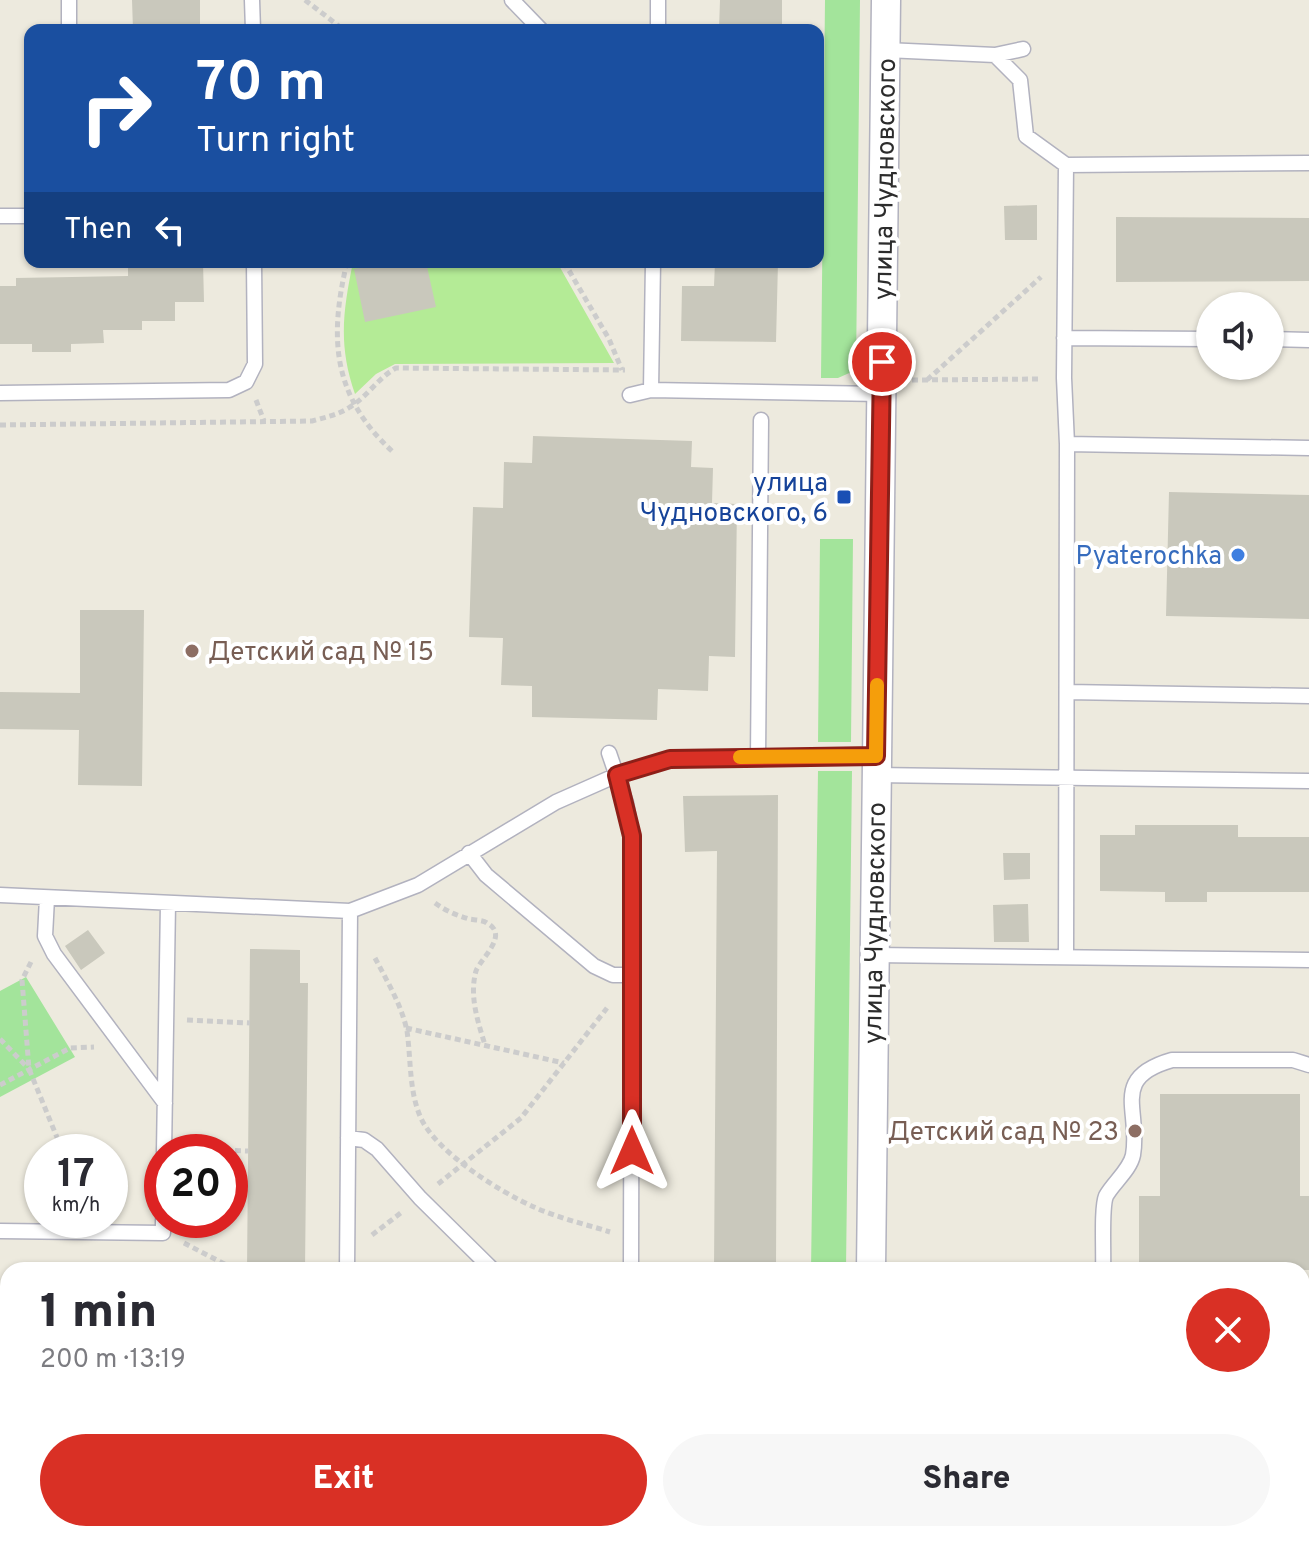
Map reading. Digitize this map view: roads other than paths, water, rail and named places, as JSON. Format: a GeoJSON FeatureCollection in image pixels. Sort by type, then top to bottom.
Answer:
{"type":"FeatureCollection","features":[{"type":"Feature","properties":{"kind":"street","name":"улица Чудновского"},"geometry":{"type":"LineString","coordinates":[[871,1262],[886,0]]}},
{"type":"Feature","properties":{"kind":"lane"},"geometry":{"type":"LineString","coordinates":[[69,0],[69,24]]}},
{"type":"Feature","properties":{"kind":"lane"},"geometry":{"type":"LineString","coordinates":[[252,0],[253,24]]}},
{"type":"Feature","properties":{"kind":"lane"},"geometry":{"type":"LineString","coordinates":[[512,0],[535,24]]}},
{"type":"Feature","properties":{"kind":"lane"},"geometry":{"type":"LineString","coordinates":[[658,0],[658,24]]}},
{"type":"Feature","properties":{"kind":"lane"},"geometry":{"type":"LineString","coordinates":[[886,50],[995,55],[1023,49]]}},
{"type":"Feature","properties":{"kind":"lane"},"geometry":{"type":"LineString","coordinates":[[995,55],[1020,80],[1026,136],[1066,165],[1309,163]]}},
{"type":"Feature","properties":{"kind":"lane"},"geometry":{"type":"LineString","coordinates":[[1066,165],[1066,957]]}},
{"type":"Feature","properties":{"kind":"lane"},"geometry":{"type":"LineString","coordinates":[[0,216],[24,216]]}},
{"type":"Feature","properties":{"kind":"lane"},"geometry":{"type":"LineString","coordinates":[[0,393],[229,390],[246,382],[255,364],[254,268]]}},
{"type":"Feature","properties":{"kind":"lane"},"geometry":{"type":"LineString","coordinates":[[651,390],[653,268]]}},
{"type":"Feature","properties":{"kind":"lane"},"geometry":{"type":"LineString","coordinates":[[1064,338],[1196,339]]}},
{"type":"Feature","properties":{"kind":"lane"},"geometry":{"type":"LineString","coordinates":[[1284,339],[1309,340]]}},
{"type":"Feature","properties":{"kind":"lane"},"geometry":{"type":"LineString","coordinates":[[630,395],[651,390],[881,394]]}},
{"type":"Feature","properties":{"kind":"lane"},"geometry":{"type":"LineString","coordinates":[[758,757],[761,420]]}},
{"type":"Feature","properties":{"kind":"lane"},"geometry":{"type":"LineString","coordinates":[[1067,444],[1309,448]]}},
{"type":"Feature","properties":{"kind":"lane"},"geometry":{"type":"LineString","coordinates":[[1067,692],[1309,696]]}},
{"type":"Feature","properties":{"kind":"lane"},"geometry":{"type":"LineString","coordinates":[[609,753],[632,836],[631,1262]]}},
{"type":"Feature","properties":{"kind":"lane"},"geometry":{"type":"LineString","coordinates":[[0,895],[350,911],[418,885],[556,802],[617,775],[670,759],[758,757],[1067,779],[1309,781]]}},
{"type":"Feature","properties":{"kind":"lane"},"geometry":{"type":"LineString","coordinates":[[469,853],[486,875],[594,966],[613,975],[632,975]]}},
{"type":"Feature","properties":{"kind":"lane"},"geometry":{"type":"LineString","coordinates":[[47,898],[45,936],[54,954],[165,1103]]}},
{"type":"Feature","properties":{"kind":"lane"},"geometry":{"type":"LineString","coordinates":[[164,1134],[168,903]]}},
{"type":"Feature","properties":{"kind":"lane"},"geometry":{"type":"LineString","coordinates":[[347,1262],[350,911]]}},
{"type":"Feature","properties":{"kind":"lane"},"geometry":{"type":"LineString","coordinates":[[874,955],[1309,960]]}},
{"type":"Feature","properties":{"kind":"lane"},"geometry":{"type":"LineString","coordinates":[[1103,1262],[1104,1199],[1133,1157],[1132,1094],[1140,1075],[1153,1066],[1172,1060],[1293,1060],[1309,1065]]}},
{"type":"Feature","properties":{"kind":"lane"},"geometry":{"type":"LineString","coordinates":[[348,1138],[364,1140],[377,1149],[420,1198],[485,1262]]}},
{"type":"Feature","properties":{"kind":"lane"},"geometry":{"type":"LineString","coordinates":[[0,1231],[144,1227]]}},
{"type":"Feature","properties":{"kind":"place","name":"улица Чудновского, 6"},"geometry":{"type":"Point","coordinates":[844,497]}},
{"type":"Feature","properties":{"kind":"place","name":"Pyaterochka"},"geometry":{"type":"Point","coordinates":[1238,555]}},
{"type":"Feature","properties":{"kind":"place","name":"Детский сад № 15"},"geometry":{"type":"Point","coordinates":[192,651]}},
{"type":"Feature","properties":{"kind":"place","name":"Детский сад № 23"},"geometry":{"type":"Point","coordinates":[1135,1131]}}]}
